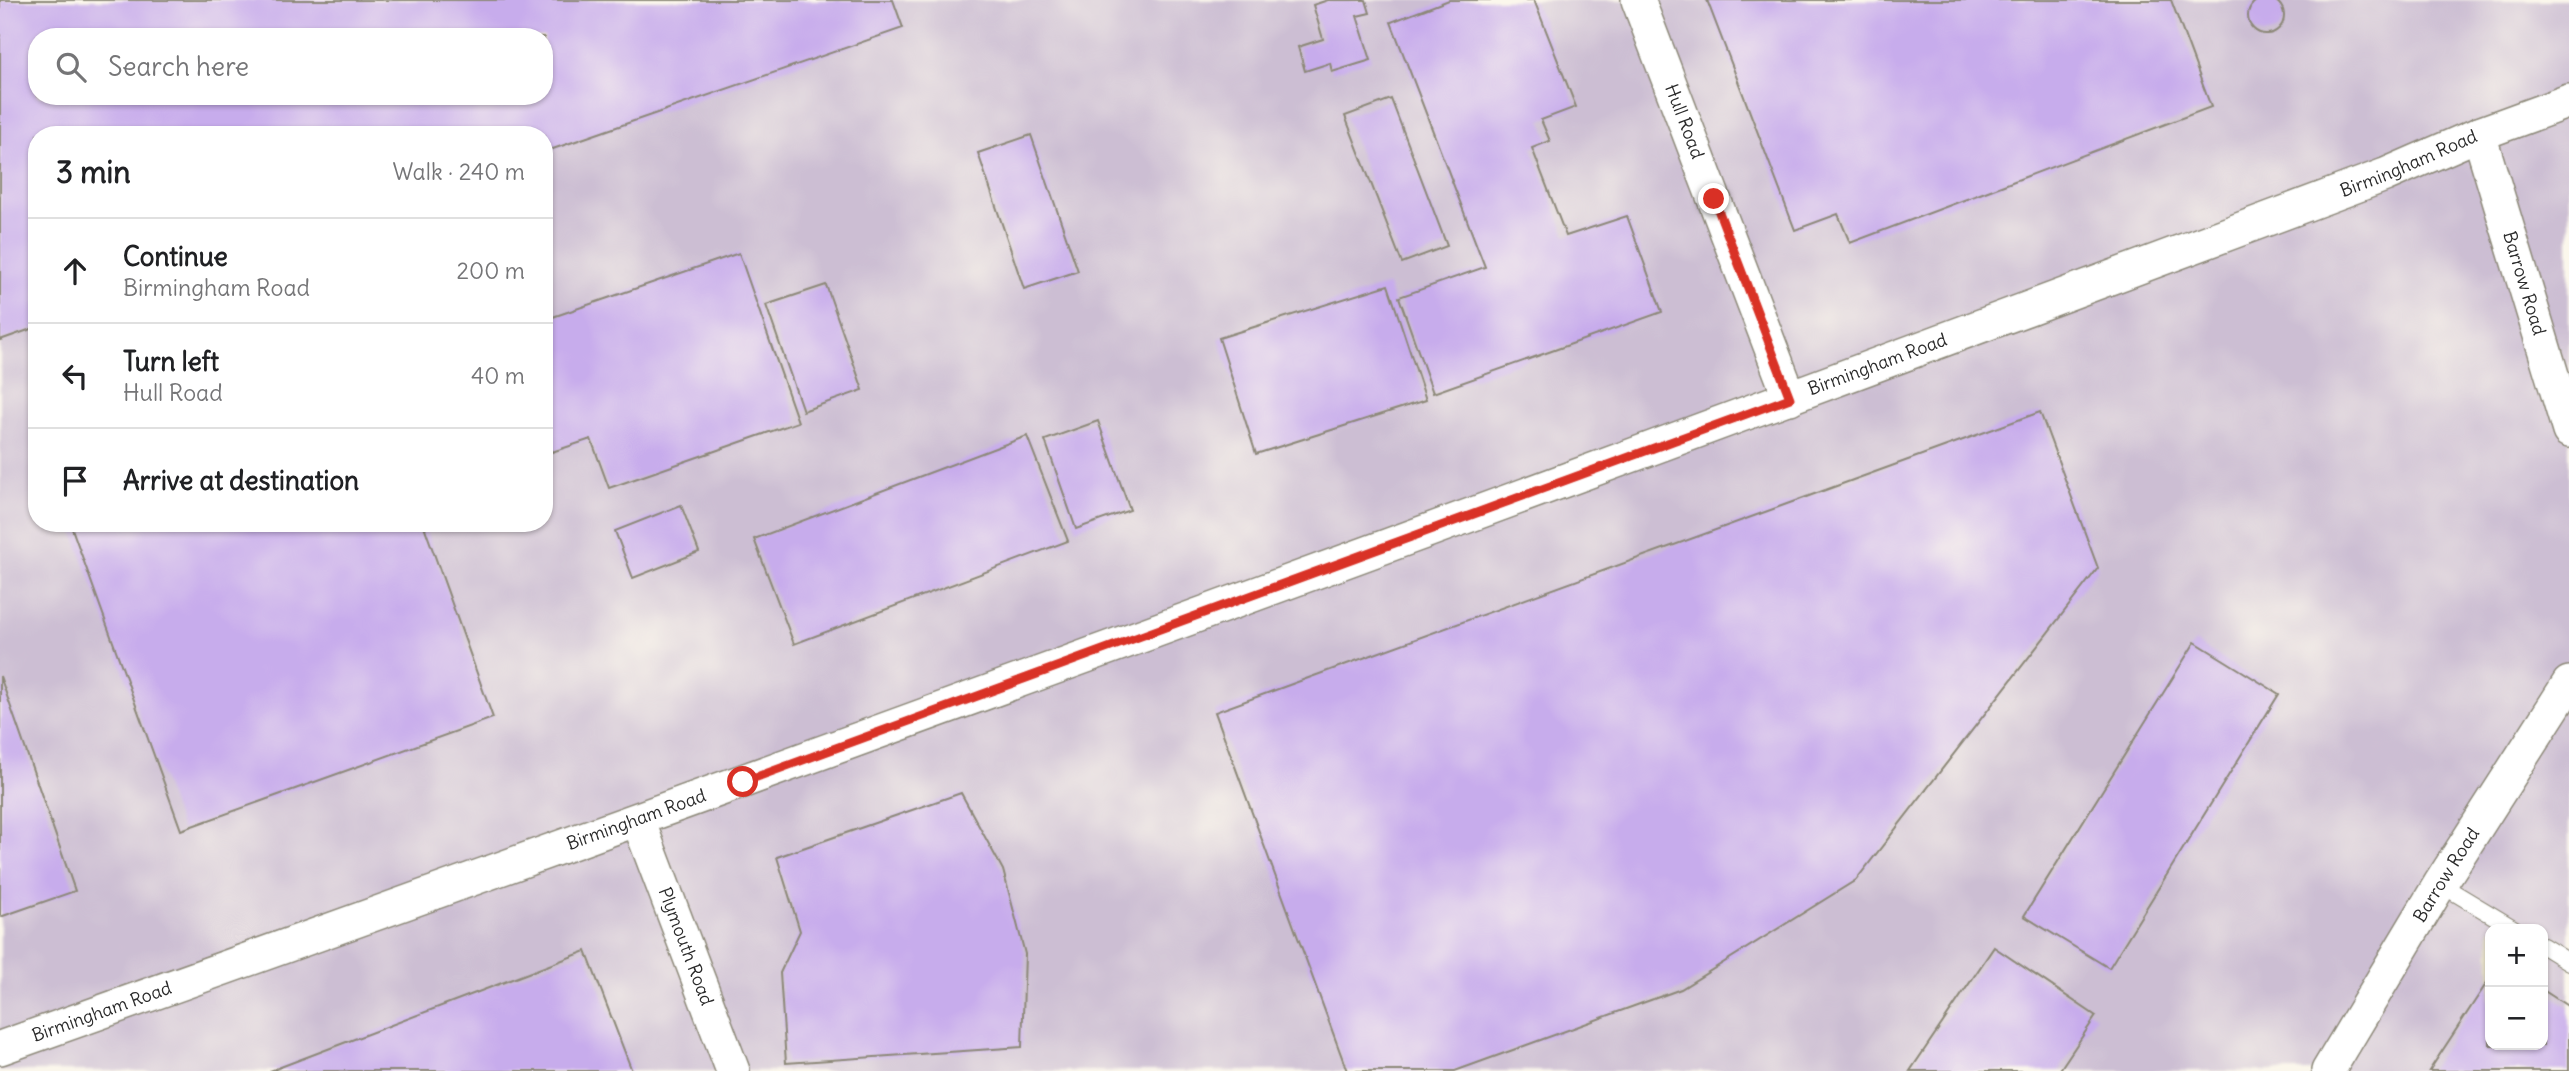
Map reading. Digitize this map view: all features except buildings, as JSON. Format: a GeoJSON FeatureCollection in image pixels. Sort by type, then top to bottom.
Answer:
{"type":"FeatureCollection","features":[{"type":"Feature","properties":{"kind":"street","name":"Hull Road"},"geometry":{"type":"LineString","coordinates":[[1638,0],[1790,398]]}},
{"type":"Feature","properties":{"kind":"street","name":"Birmingham Road"},"geometry":{"type":"LineString","coordinates":[[0,1048],[638,820],[1790,398],[2385,175],[2479,134],[2569,102]]}},
{"type":"Feature","properties":{"kind":"street","name":"Barrow Road"},"geometry":{"type":"LineString","coordinates":[[2479,134],[2569,431]]}},
{"type":"Feature","properties":{"kind":"street","name":"Barrow Road"},"geometry":{"type":"LineString","coordinates":[[2328,1071],[2440,884],[2569,683]]}},
{"type":"Feature","properties":{"kind":"street","name":"Plymouth Road"},"geometry":{"type":"LineString","coordinates":[[638,820],[733,1071]]}},
{"type":"Feature","properties":{"kind":"lane"},"geometry":{"type":"LineString","coordinates":[[2440,884],[2507,924]]}},
{"type":"Feature","properties":{"kind":"lane"},"geometry":{"type":"LineString","coordinates":[[2548,949],[2569,961]]}},
{"type":"Feature","properties":{"kind":"shaded area"},"geometry":{"type":"Polygon","coordinates":[[[0,0],[2569,0],[2569,1071],[0,1071],[0,0]]]}},
{"type":"Feature","properties":{"kind":"route"},"geometry":{"type":"LineString","coordinates":[[743,782],[1790,398],[1714,199]]}}]}
